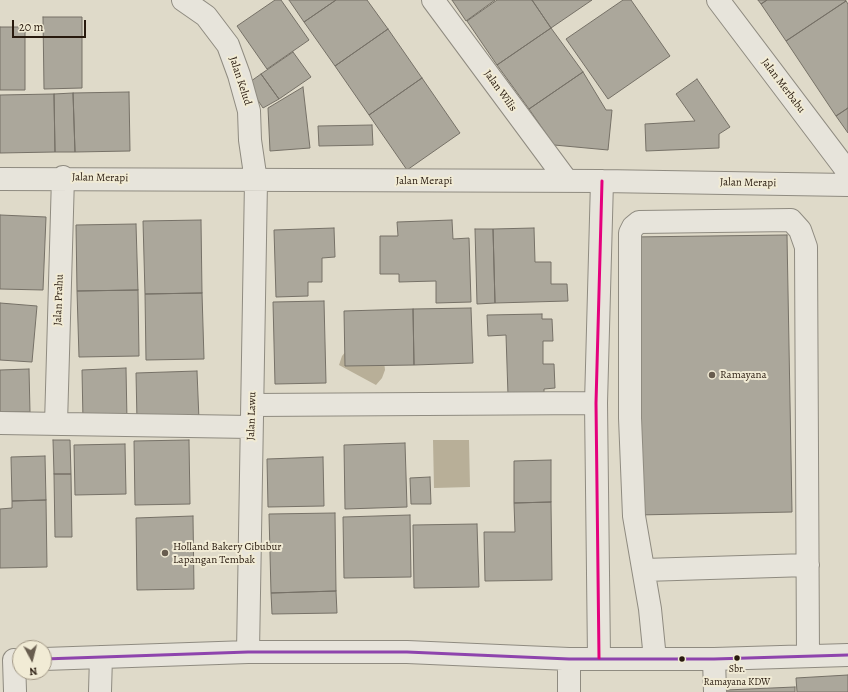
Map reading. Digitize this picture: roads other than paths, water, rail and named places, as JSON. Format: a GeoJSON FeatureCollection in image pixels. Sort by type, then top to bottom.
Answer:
{"type":"FeatureCollection","features":[{"type":"Feature","properties":{"kind":"street","name":"Jalan Kelud"},"geometry":{"type":"LineString","coordinates":[[183,0],[206,16],[228,45],[239,74],[249,111],[250,140],[256,181]]}},
{"type":"Feature","properties":{"kind":"street","name":"Jalan Wilis"},"geometry":{"type":"LineString","coordinates":[[433,0],[567,182]]}},
{"type":"Feature","properties":{"kind":"street","name":"Jalan Merbabu"},"geometry":{"type":"LineString","coordinates":[[718,0],[848,172]]}},
{"type":"Feature","properties":{"kind":"street","name":"Jalan Merapi"},"geometry":{"type":"LineString","coordinates":[[0,178],[256,181],[602,181],[848,185]]}},
{"type":"Feature","properties":{"kind":"street","name":"Jalan Prahu"},"geometry":{"type":"LineString","coordinates":[[56,424],[63,178]]}},
{"type":"Feature","properties":{"kind":"street","name":"Jalan Lawu"},"geometry":{"type":"LineString","coordinates":[[248,652],[256,181]]}},
{"type":"Feature","properties":{"kind":"street"},"geometry":{"type":"LineString","coordinates":[[599,658],[596,403],[602,181]]}},
{"type":"Feature","properties":{"kind":"street"},"geometry":{"type":"LineString","coordinates":[[655,659],[650,609],[634,516],[630,418],[630,233],[633,227],[639,222],[791,220],[800,230],[806,247],[808,656]]}},
{"type":"Feature","properties":{"kind":"street"},"geometry":{"type":"LineString","coordinates":[[253,405],[596,403]]}},
{"type":"Feature","properties":{"kind":"street"},"geometry":{"type":"LineString","coordinates":[[0,423],[252,427]]}},
{"type":"Feature","properties":{"kind":"street"},"geometry":{"type":"LineString","coordinates":[[644,570],[808,565]]}},
{"type":"Feature","properties":{"kind":"street"},"geometry":{"type":"LineString","coordinates":[[52,659],[248,652],[407,652],[569,659],[714,659],[848,655]]}},
{"type":"Feature","properties":{"kind":"street"},"geometry":{"type":"LineString","coordinates":[[100,691],[101,657]]}},
{"type":"Feature","properties":{"kind":"street"},"geometry":{"type":"LineString","coordinates":[[569,659],[569,692]]}},
{"type":"Feature","properties":{"kind":"street"},"geometry":{"type":"LineString","coordinates":[[714,659],[715,692]]}},
{"type":"Feature","properties":{"kind":"street"},"geometry":{"type":"LineString","coordinates":[[14,680],[15,691]]}},
{"type":"Feature","properties":{"kind":"place","name":"Ramayana"},"geometry":{"type":"Point","coordinates":[712,375]}},
{"type":"Feature","properties":{"kind":"place","name":"Holland Bakery Cibubur Lapangan Tembak"},"geometry":{"type":"Point","coordinates":[165,553]}},
{"type":"Feature","properties":{"kind":"place","name":"Sbr. Ramayana KDW"},"geometry":{"type":"Point","coordinates":[737,658]}}]}
